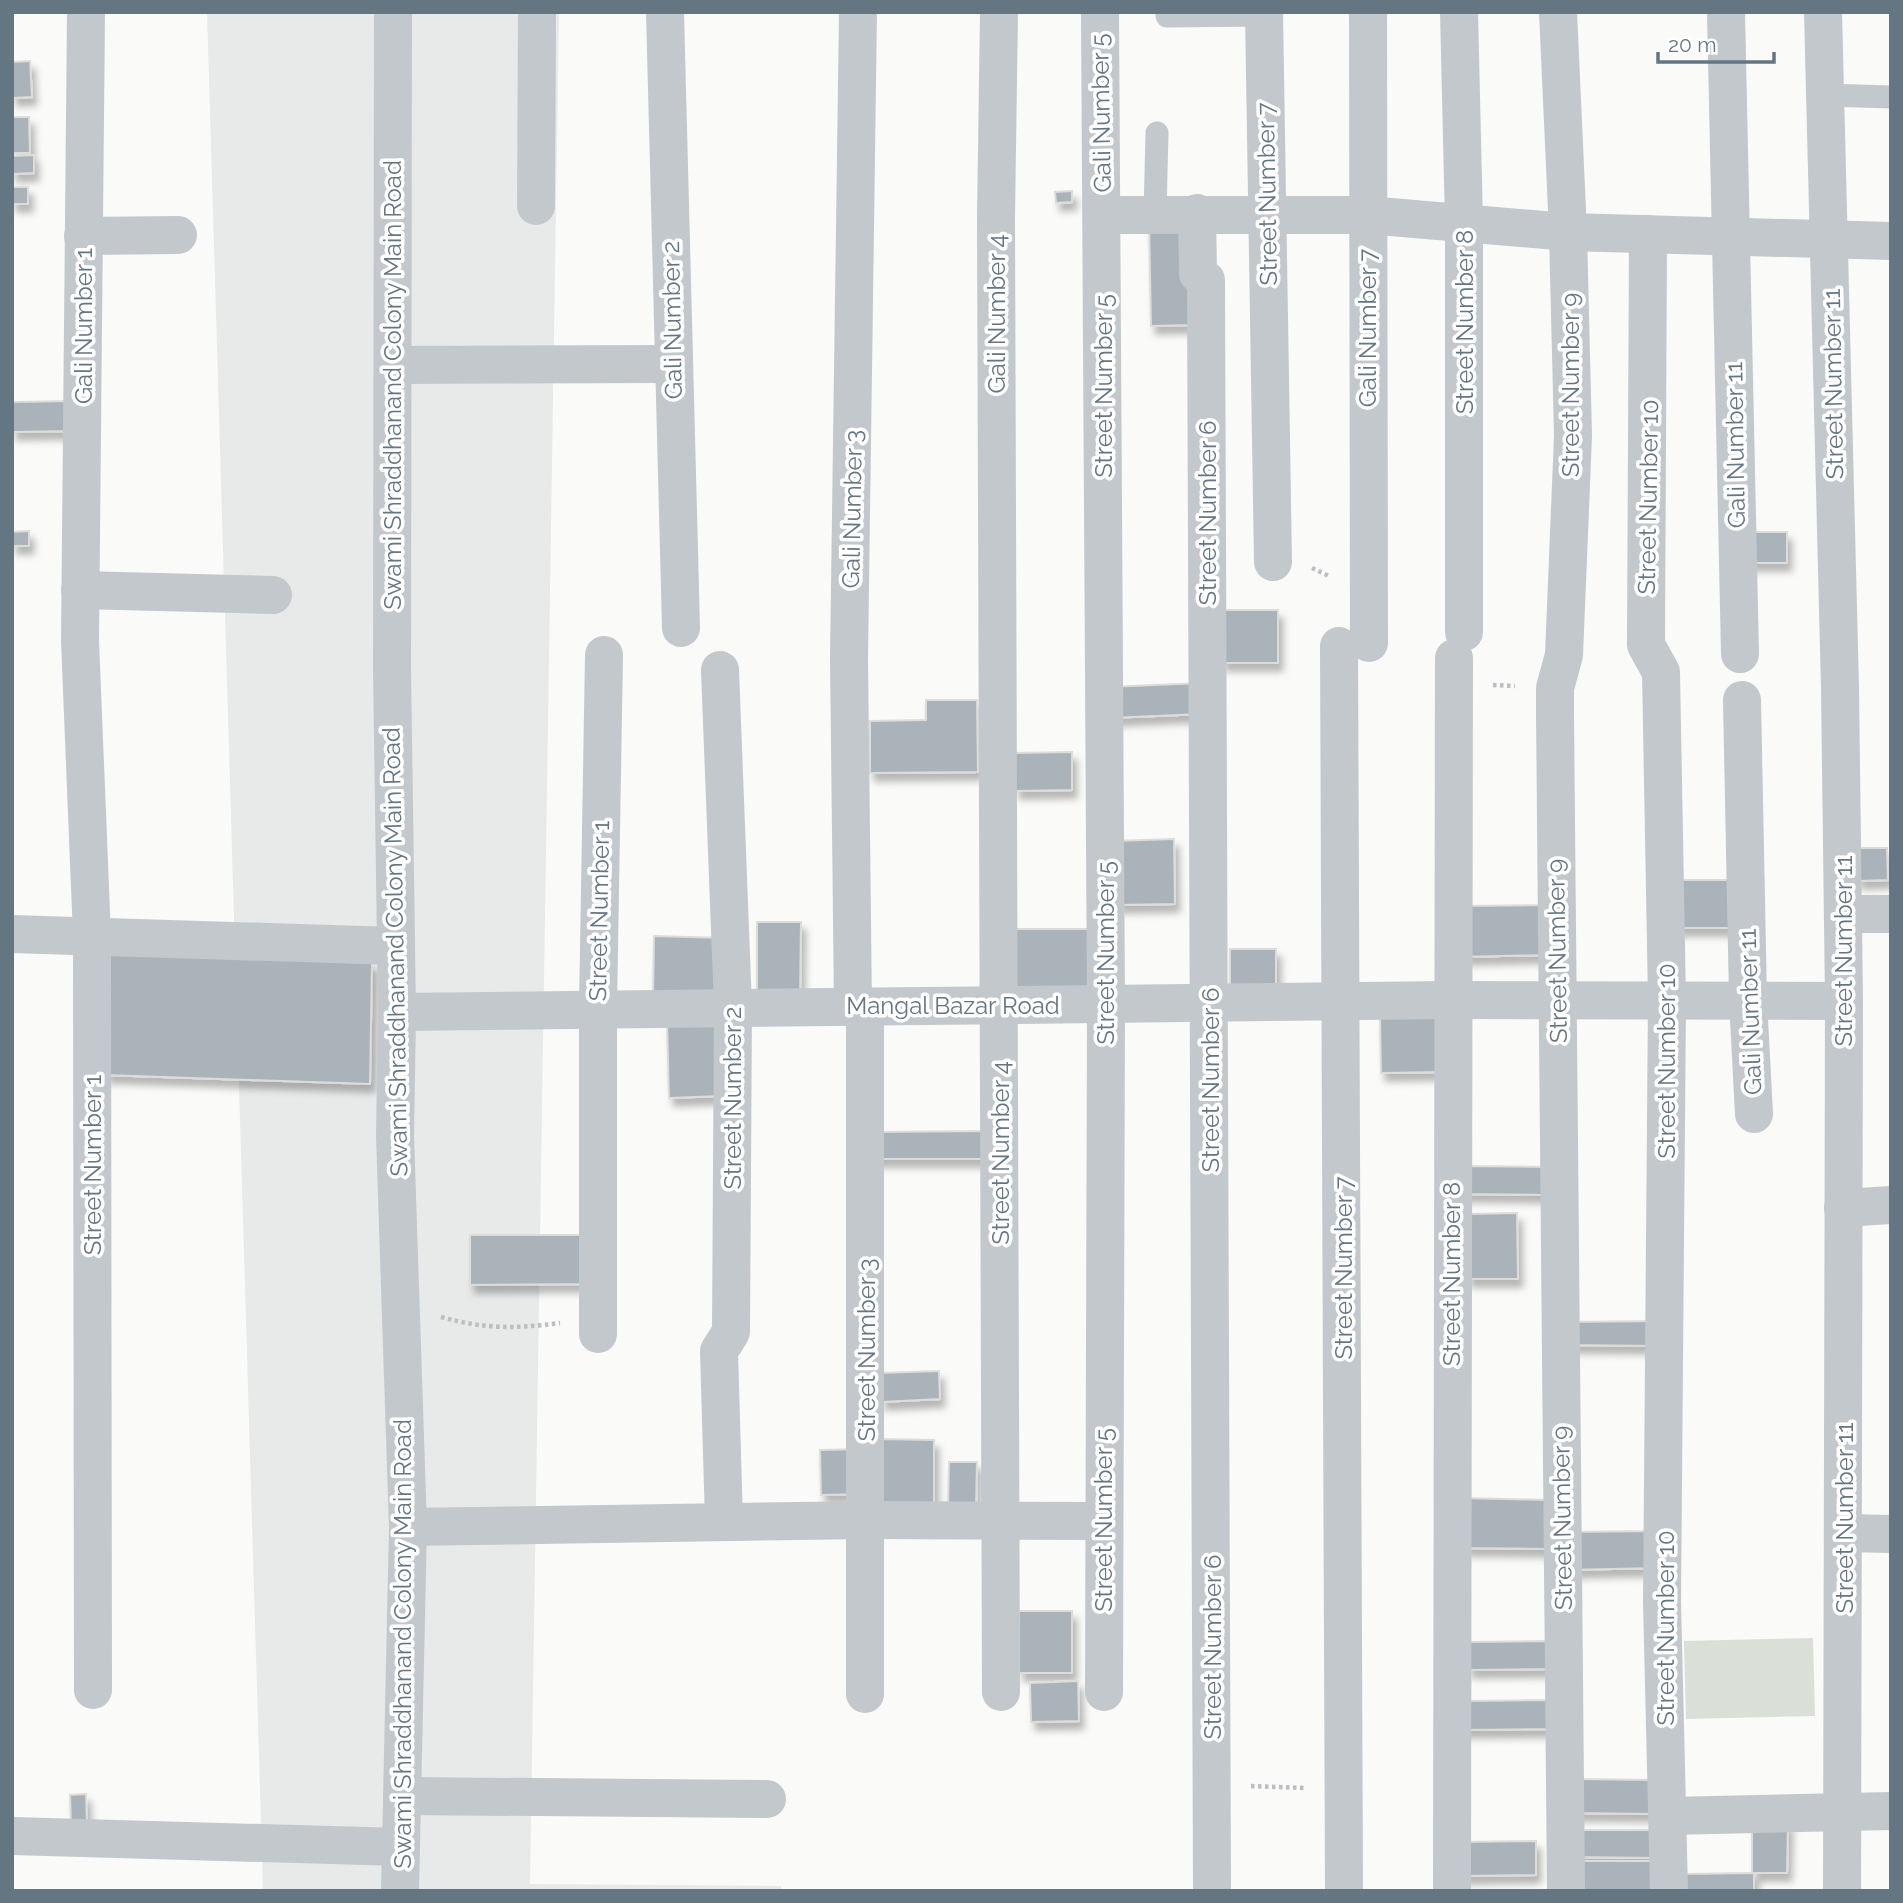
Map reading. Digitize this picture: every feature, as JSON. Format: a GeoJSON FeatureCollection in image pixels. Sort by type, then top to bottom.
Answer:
{"type":"FeatureCollection","features":[{"type":"Feature","properties":{"kind":"street","name":"Gali Number 1"},"geometry":{"type":"LineString","coordinates":[[80,641],[86,12]]}},
{"type":"Feature","properties":{"kind":"street","name":"Swami Shraddhanand Colony Main Road"},"geometry":{"type":"LineString","coordinates":[[393,12],[397,1012],[395,1136],[408,1527],[400,1891]]}},
{"type":"Feature","properties":{"kind":"street"},"geometry":{"type":"LineString","coordinates":[[536,206],[537,12]]}},
{"type":"Feature","properties":{"kind":"street","name":"Gali Number 2"},"geometry":{"type":"LineString","coordinates":[[665,12],[672,364],[681,628]]}},
{"type":"Feature","properties":{"kind":"street","name":"Gali Number 3"},"geometry":{"type":"LineString","coordinates":[[858,12],[849,658],[859,1006]]}},
{"type":"Feature","properties":{"kind":"street","name":"Gali Number 4"},"geometry":{"type":"LineString","coordinates":[[998,615],[996,217],[999,12]]}},
{"type":"Feature","properties":{"kind":"street","name":"Gali Number 5"},"geometry":{"type":"LineString","coordinates":[[1100,12],[1102,215]]}},
{"type":"Feature","properties":{"kind":"street","name":"Gali Number 7"},"geometry":{"type":"LineString","coordinates":[[1354,645],[1369,603],[1368,12]]}},
{"type":"Feature","properties":{"kind":"street","name":"Street Number 8"},"geometry":{"type":"LineString","coordinates":[[1451,1891],[1451,1000],[1464,223],[1459,12]]}},
{"type":"Feature","properties":{"kind":"street","name":"Street Number 9"},"geometry":{"type":"LineString","coordinates":[[1558,12],[1568,232],[1573,436],[1564,655],[1555,688],[1566,1891]]}},
{"type":"Feature","properties":{"kind":"street","name":"Gali Number 11"},"geometry":{"type":"LineString","coordinates":[[1726,12],[1740,654]]}},
{"type":"Feature","properties":{"kind":"street","name":"Street Number 11"},"geometry":{"type":"LineString","coordinates":[[1822,12],[1844,1001],[1842,1891]]}},
{"type":"Feature","properties":{"kind":"street","name":"Street Number 7"},"geometry":{"type":"LineString","coordinates":[[1264,13],[1273,562]]}},
{"type":"Feature","properties":{"kind":"street","name":"Street Number 6"},"geometry":{"type":"LineString","coordinates":[[1197,213],[1198,274],[1206,280],[1212,1891]]}},
{"type":"Feature","properties":{"kind":"street"},"geometry":{"type":"LineString","coordinates":[[1102,215],[1367,215],[1568,232],[1891,241]]}},
{"type":"Feature","properties":{"kind":"street","name":"Street Number 5"},"geometry":{"type":"LineString","coordinates":[[1102,215],[1104,1692]]}},
{"type":"Feature","properties":{"kind":"street","name":"Street Number 10"},"geometry":{"type":"LineString","coordinates":[[1648,234],[1646,645],[1661,672],[1667,1000],[1662,1602],[1669,1891]]}},
{"type":"Feature","properties":{"kind":"street"},"geometry":{"type":"LineString","coordinates":[[83,236],[178,235]]}},
{"type":"Feature","properties":{"kind":"street"},"geometry":{"type":"LineString","coordinates":[[393,365],[672,364]]}},
{"type":"Feature","properties":{"kind":"street"},"geometry":{"type":"LineString","coordinates":[[80,590],[273,595]]}},
{"type":"Feature","properties":{"kind":"street","name":"Street Number 4"},"geometry":{"type":"LineString","coordinates":[[998,615],[1001,1692]]}},
{"type":"Feature","properties":{"kind":"street","name":"Street Number 1"},"geometry":{"type":"LineString","coordinates":[[80,641],[92,936],[93,1690]]}},
{"type":"Feature","properties":{"kind":"street","name":"Street Number 7"},"geometry":{"type":"LineString","coordinates":[[1345,1891],[1343,1003],[1354,645]]}},
{"type":"Feature","properties":{"kind":"street","name":"Street Number 1"},"geometry":{"type":"LineString","coordinates":[[598,1323],[598,1008],[604,655]]}},
{"type":"Feature","properties":{"kind":"street","name":"Street Number 2"},"geometry":{"type":"LineString","coordinates":[[720,670],[733,1007],[731,1332],[719,1351],[724,1522]]}},
{"type":"Feature","properties":{"kind":"street","name":"Gali Number 11"},"geometry":{"type":"LineString","coordinates":[[1742,700],[1748,1000],[1754,1114]]}},
{"type":"Feature","properties":{"kind":"street"},"geometry":{"type":"LineString","coordinates":[[1843,914],[1891,914]]}},
{"type":"Feature","properties":{"kind":"street"},"geometry":{"type":"LineString","coordinates":[[12,934],[395,946]]}},
{"type":"Feature","properties":{"kind":"street","name":"Mangal Bazar Road"},"geometry":{"type":"LineString","coordinates":[[397,1012],[598,1008],[1210,1005],[1451,1000],[1844,1001]]}},
{"type":"Feature","properties":{"kind":"street","name":"Street Number 3"},"geometry":{"type":"LineString","coordinates":[[859,1006],[867,1520],[865,1694]]}},
{"type":"Feature","properties":{"kind":"street"},"geometry":{"type":"LineString","coordinates":[[1843,1208],[1891,1205]]}},
{"type":"Feature","properties":{"kind":"street"},"geometry":{"type":"LineString","coordinates":[[408,1527],[867,1520],[1103,1521]]}},
{"type":"Feature","properties":{"kind":"street"},"geometry":{"type":"LineString","coordinates":[[1844,1533],[1891,1534]]}},
{"type":"Feature","properties":{"kind":"street"},"geometry":{"type":"LineString","coordinates":[[402,1796],[766,1799]]}},
{"type":"Feature","properties":{"kind":"street"},"geometry":{"type":"LineString","coordinates":[[1668,1816],[1891,1811]]}},
{"type":"Feature","properties":{"kind":"street"},"geometry":{"type":"LineString","coordinates":[[12,1836],[400,1847]]}},
{"type":"Feature","properties":{"kind":"lane"},"geometry":{"type":"LineString","coordinates":[[1167,16],[1264,13]]}},
{"type":"Feature","properties":{"kind":"lane"},"geometry":{"type":"LineString","coordinates":[[1825,95],[1891,97]]}},
{"type":"Feature","properties":{"kind":"lane"},"geometry":{"type":"LineString","coordinates":[[1155,214],[1157,133]]}},
{"type":"Feature","properties":{"kind":"path"},"geometry":{"type":"LineString","coordinates":[[1273,562],[1317,568],[1369,603]]}},
{"type":"Feature","properties":{"kind":"path"},"geometry":{"type":"LineString","coordinates":[[1457,658],[1555,688]]}},
{"type":"Feature","properties":{"kind":"path"},"geometry":{"type":"LineString","coordinates":[[401,1307],[481,1328],[516,1329],[560,1323],[598,1323]]}},
{"type":"Feature","properties":{"kind":"path"},"geometry":{"type":"LineString","coordinates":[[1212,1789],[1299,1787],[1344,1793]]}},
{"type":"Feature","properties":{"kind":"shaded area"},"geometry":{"type":"Polygon","coordinates":[[[207,12],[559,12],[530,1884],[781,1886],[781,1891],[263,1891],[207,12]]]}},
{"type":"Feature","properties":{"kind":"shaded area"},"geometry":{"type":"Polygon","coordinates":[[[1813,1638],[1815,1716],[1686,1719],[1684,1641],[1813,1638]]]}},
{"type":"Feature","properties":{"kind":"building"},"geometry":{"type":"Polygon","coordinates":[[[30,61],[32,97],[12,98],[12,62],[30,61]]]}},
{"type":"Feature","properties":{"kind":"building"},"geometry":{"type":"Polygon","coordinates":[[[12,117],[29,117],[30,153],[12,153],[12,117]]]}},
{"type":"Feature","properties":{"kind":"building"},"geometry":{"type":"Polygon","coordinates":[[[34,155],[34,173],[12,174],[12,156],[34,155]]]}},
{"type":"Feature","properties":{"kind":"building"},"geometry":{"type":"Polygon","coordinates":[[[12,187],[28,187],[28,204],[12,204],[12,187]]]}},
{"type":"Feature","properties":{"kind":"building"},"geometry":{"type":"Polygon","coordinates":[[[1072,191],[1072,202],[1056,203],[1055,192],[1072,191]]]}},
{"type":"Feature","properties":{"kind":"building"},"geometry":{"type":"Polygon","coordinates":[[[1149,221],[1190,221],[1191,325],[1151,326],[1149,221]]]}},
{"type":"Feature","properties":{"kind":"building"},"geometry":{"type":"Polygon","coordinates":[[[73,401],[73,431],[12,432],[12,402],[73,401]]]}},
{"type":"Feature","properties":{"kind":"building"},"geometry":{"type":"Polygon","coordinates":[[[29,531],[29,546],[12,546],[12,532],[29,531]]]}},
{"type":"Feature","properties":{"kind":"building"},"geometry":{"type":"Polygon","coordinates":[[[1744,532],[1787,532],[1787,563],[1744,563],[1744,532]]]}},
{"type":"Feature","properties":{"kind":"building"},"geometry":{"type":"Polygon","coordinates":[[[1221,610],[1278,610],[1278,663],[1221,663],[1221,610]]]}},
{"type":"Feature","properties":{"kind":"building"},"geometry":{"type":"Polygon","coordinates":[[[1202,683],[1203,714],[1109,718],[1107,687],[1202,683]]]}},
{"type":"Feature","properties":{"kind":"building"},"geometry":{"type":"Polygon","coordinates":[[[926,700],[977,700],[978,772],[870,773],[870,721],[926,720],[926,700]]]}},
{"type":"Feature","properties":{"kind":"building"},"geometry":{"type":"Polygon","coordinates":[[[1072,752],[1072,790],[1015,791],[1015,753],[1072,752]]]}},
{"type":"Feature","properties":{"kind":"building"},"geometry":{"type":"Polygon","coordinates":[[[1174,839],[1175,904],[1116,905],[1114,841],[1174,839]]]}},
{"type":"Feature","properties":{"kind":"building"},"geometry":{"type":"Polygon","coordinates":[[[1856,848],[1887,848],[1888,880],[1857,881],[1856,848]]]}},
{"type":"Feature","properties":{"kind":"building"},"geometry":{"type":"Polygon","coordinates":[[[1669,880],[1742,880],[1741,928],[1669,928],[1669,880]]]}},
{"type":"Feature","properties":{"kind":"building"},"geometry":{"type":"Polygon","coordinates":[[[1550,905],[1550,955],[1457,957],[1456,906],[1550,905]]]}},
{"type":"Feature","properties":{"kind":"building"},"geometry":{"type":"Polygon","coordinates":[[[757,922],[801,922],[800,1001],[757,1002],[757,922]]]}},
{"type":"Feature","properties":{"kind":"building"},"geometry":{"type":"Polygon","coordinates":[[[1010,929],[1102,929],[1103,997],[1011,998],[1010,929]]]}},
{"type":"Feature","properties":{"kind":"building"},"geometry":{"type":"Polygon","coordinates":[[[654,936],[723,938],[721,998],[653,996],[654,936]]]}},
{"type":"Feature","properties":{"kind":"building"},"geometry":{"type":"Polygon","coordinates":[[[1230,949],[1276,949],[1276,999],[1230,999],[1230,949]]]}},
{"type":"Feature","properties":{"kind":"building"},"geometry":{"type":"Polygon","coordinates":[[[107,951],[372,963],[370,1084],[104,1075],[107,951]]]}},
{"type":"Feature","properties":{"kind":"building"},"geometry":{"type":"Polygon","coordinates":[[[1380,1018],[1443,1018],[1444,1072],[1381,1073],[1380,1018]]]}},
{"type":"Feature","properties":{"kind":"building"},"geometry":{"type":"Polygon","coordinates":[[[719,1022],[722,1096],[669,1098],[667,1023],[719,1022]]]}},
{"type":"Feature","properties":{"kind":"building"},"geometry":{"type":"Polygon","coordinates":[[[992,1131],[992,1159],[874,1159],[874,1132],[992,1131]]]}},
{"type":"Feature","properties":{"kind":"building"},"geometry":{"type":"Polygon","coordinates":[[[1459,1166],[1552,1167],[1552,1195],[1458,1194],[1459,1166]]]}},
{"type":"Feature","properties":{"kind":"building"},"geometry":{"type":"Polygon","coordinates":[[[1517,1213],[1518,1279],[1467,1279],[1466,1214],[1517,1213]]]}},
{"type":"Feature","properties":{"kind":"building"},"geometry":{"type":"Polygon","coordinates":[[[470,1235],[595,1235],[595,1284],[470,1285],[470,1235]]]}},
{"type":"Feature","properties":{"kind":"building"},"geometry":{"type":"Polygon","coordinates":[[[1659,1321],[1659,1346],[1563,1345],[1563,1322],[1659,1321]]]}},
{"type":"Feature","properties":{"kind":"building"},"geometry":{"type":"Polygon","coordinates":[[[939,1371],[940,1399],[881,1402],[880,1373],[939,1371]]]}},
{"type":"Feature","properties":{"kind":"building"},"geometry":{"type":"Polygon","coordinates":[[[880,1439],[934,1440],[934,1513],[880,1513],[880,1439]]]}},
{"type":"Feature","properties":{"kind":"building"},"geometry":{"type":"Polygon","coordinates":[[[862,1449],[863,1494],[821,1495],[820,1450],[862,1449]]]}},
{"type":"Feature","properties":{"kind":"building"},"geometry":{"type":"Polygon","coordinates":[[[949,1462],[977,1462],[976,1509],[948,1509],[949,1462]]]}},
{"type":"Feature","properties":{"kind":"building"},"geometry":{"type":"Polygon","coordinates":[[[1463,1498],[1549,1500],[1548,1549],[1462,1548],[1463,1498]]]}},
{"type":"Feature","properties":{"kind":"building"},"geometry":{"type":"Polygon","coordinates":[[[1659,1531],[1660,1568],[1564,1570],[1563,1532],[1659,1531]]]}},
{"type":"Feature","properties":{"kind":"building"},"geometry":{"type":"Polygon","coordinates":[[[1019,1611],[1072,1611],[1072,1673],[1019,1673],[1019,1611]]]}},
{"type":"Feature","properties":{"kind":"building"},"geometry":{"type":"Polygon","coordinates":[[[1554,1641],[1554,1669],[1468,1670],[1467,1642],[1554,1641]]]}},
{"type":"Feature","properties":{"kind":"building"},"geometry":{"type":"Polygon","coordinates":[[[1078,1681],[1079,1721],[1031,1722],[1030,1683],[1078,1681]]]}},
{"type":"Feature","properties":{"kind":"building"},"geometry":{"type":"Polygon","coordinates":[[[1553,1700],[1553,1729],[1462,1730],[1462,1701],[1553,1700]]]}},
{"type":"Feature","properties":{"kind":"building"},"geometry":{"type":"Polygon","coordinates":[[[1571,1779],[1655,1780],[1654,1814],[1570,1813],[1571,1779]]]}},
{"type":"Feature","properties":{"kind":"building"},"geometry":{"type":"Polygon","coordinates":[[[86,1794],[87,1824],[71,1824],[70,1795],[86,1794]]]}},
{"type":"Feature","properties":{"kind":"building"},"geometry":{"type":"Polygon","coordinates":[[[1752,1822],[1788,1822],[1787,1873],[1752,1873],[1752,1822]]]}},
{"type":"Feature","properties":{"kind":"building"},"geometry":{"type":"Polygon","coordinates":[[[1569,1830],[1652,1830],[1652,1858],[1568,1857],[1569,1830]]]}},
{"type":"Feature","properties":{"kind":"building"},"geometry":{"type":"Polygon","coordinates":[[[1536,1841],[1536,1875],[1461,1876],[1461,1842],[1536,1841]]]}},
{"type":"Feature","properties":{"kind":"building"},"geometry":{"type":"Polygon","coordinates":[[[1572,1861],[1655,1861],[1655,1891],[1572,1891],[1572,1861]]]}},
{"type":"Feature","properties":{"kind":"building"},"geometry":{"type":"Polygon","coordinates":[[[1754,1873],[1754,1891],[1681,1891],[1681,1874],[1754,1873]]]}}]}
